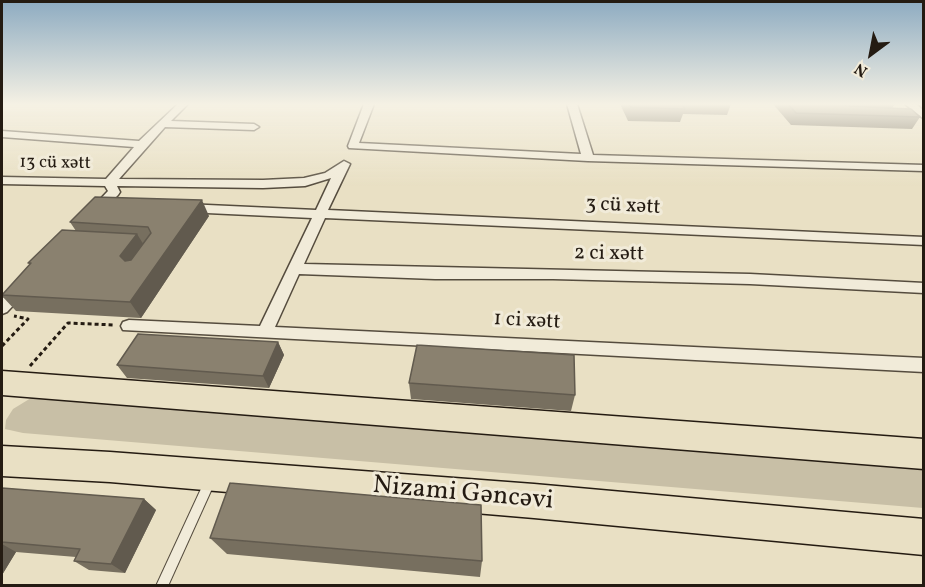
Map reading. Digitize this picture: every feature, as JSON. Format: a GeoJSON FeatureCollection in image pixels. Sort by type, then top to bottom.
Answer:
{"type":"FeatureCollection","features":[{"type":"Feature","properties":{"kind":"main road"},"geometry":{"type":"LineString","coordinates":[[5,389],[924,454]]}},
{"type":"Feature","properties":{"kind":"main road","name":"Nizami Gəncəvi"},"geometry":{"type":"LineString","coordinates":[[2,461],[214,475],[522,500],[924,537]]}},
{"type":"Feature","properties":{"kind":"street"},"geometry":{"type":"LineString","coordinates":[[89,218],[114,192],[109,183],[155,131]]}},
{"type":"Feature","properties":{"kind":"street"},"geometry":{"type":"LineString","coordinates":[[265,332],[359,131]]}},
{"type":"Feature","properties":{"kind":"street"},"geometry":{"type":"LineString","coordinates":[[581,131],[588,158]]}},
{"type":"Feature","properties":{"kind":"street"},"geometry":{"type":"LineString","coordinates":[[2,134],[142,144]]}},
{"type":"Feature","properties":{"kind":"street"},"geometry":{"type":"LineString","coordinates":[[353,146],[588,158],[924,168]]}},
{"type":"Feature","properties":{"kind":"street","name":"13 cü xətt"},"geometry":{"type":"LineString","coordinates":[[2,181],[211,185],[306,182],[329,176],[344,164]]}},
{"type":"Feature","properties":{"kind":"street"},"geometry":{"type":"LineString","coordinates":[[100,206],[123,207]]}},
{"type":"Feature","properties":{"kind":"street","name":"3 cü xətt"},"geometry":{"type":"LineString","coordinates":[[170,208],[924,241]]}},
{"type":"Feature","properties":{"kind":"street","name":"2 ci xətt"},"geometry":{"type":"LineString","coordinates":[[294,268],[435,274],[553,274],[750,279],[924,288]]}},
{"type":"Feature","properties":{"kind":"street"},"geometry":{"type":"LineString","coordinates":[[6,312],[34,275]]}},
{"type":"Feature","properties":{"kind":"street","name":"1 ci xətt"},"geometry":{"type":"LineString","coordinates":[[129,326],[924,365]]}},
{"type":"Feature","properties":{"kind":"lane"},"geometry":{"type":"LineString","coordinates":[[162,585],[214,475]]}},
{"type":"Feature","properties":{"kind":"path"},"geometry":{"type":"LineString","coordinates":[[2,346],[28,319],[6,312]]}},
{"type":"Feature","properties":{"kind":"path"},"geometry":{"type":"LineString","coordinates":[[5,389],[68,323],[129,326]]}},
{"type":"Feature","properties":{"kind":"shaded area"},"geometry":{"type":"Polygon","coordinates":[[[37,396],[923,466],[923,508],[23,433],[5,429],[6,420],[13,409],[37,396]]]}},
{"type":"Feature","properties":{"kind":"building"},"geometry":{"type":"Polygon","coordinates":[[[95,197],[202,200],[130,302],[2,295],[31,263],[28,263],[62,230],[137,234],[120,256],[125,261],[131,260],[151,233],[148,227],[70,222],[95,197]]]}},
{"type":"Feature","properties":{"kind":"building"},"geometry":{"type":"Polygon","coordinates":[[[138,334],[278,342],[263,376],[117,365],[138,334]]]}},
{"type":"Feature","properties":{"kind":"building"},"geometry":{"type":"Polygon","coordinates":[[[417,345],[574,355],[575,395],[409,383],[417,345]]]}},
{"type":"Feature","properties":{"kind":"building"},"geometry":{"type":"Polygon","coordinates":[[[230,483],[481,505],[482,561],[210,538],[230,483]]]}},
{"type":"Feature","properties":{"kind":"building"},"geometry":{"type":"Polygon","coordinates":[[[2,488],[144,499],[111,564],[74,561],[80,549],[2,542],[2,488]]]}}]}
